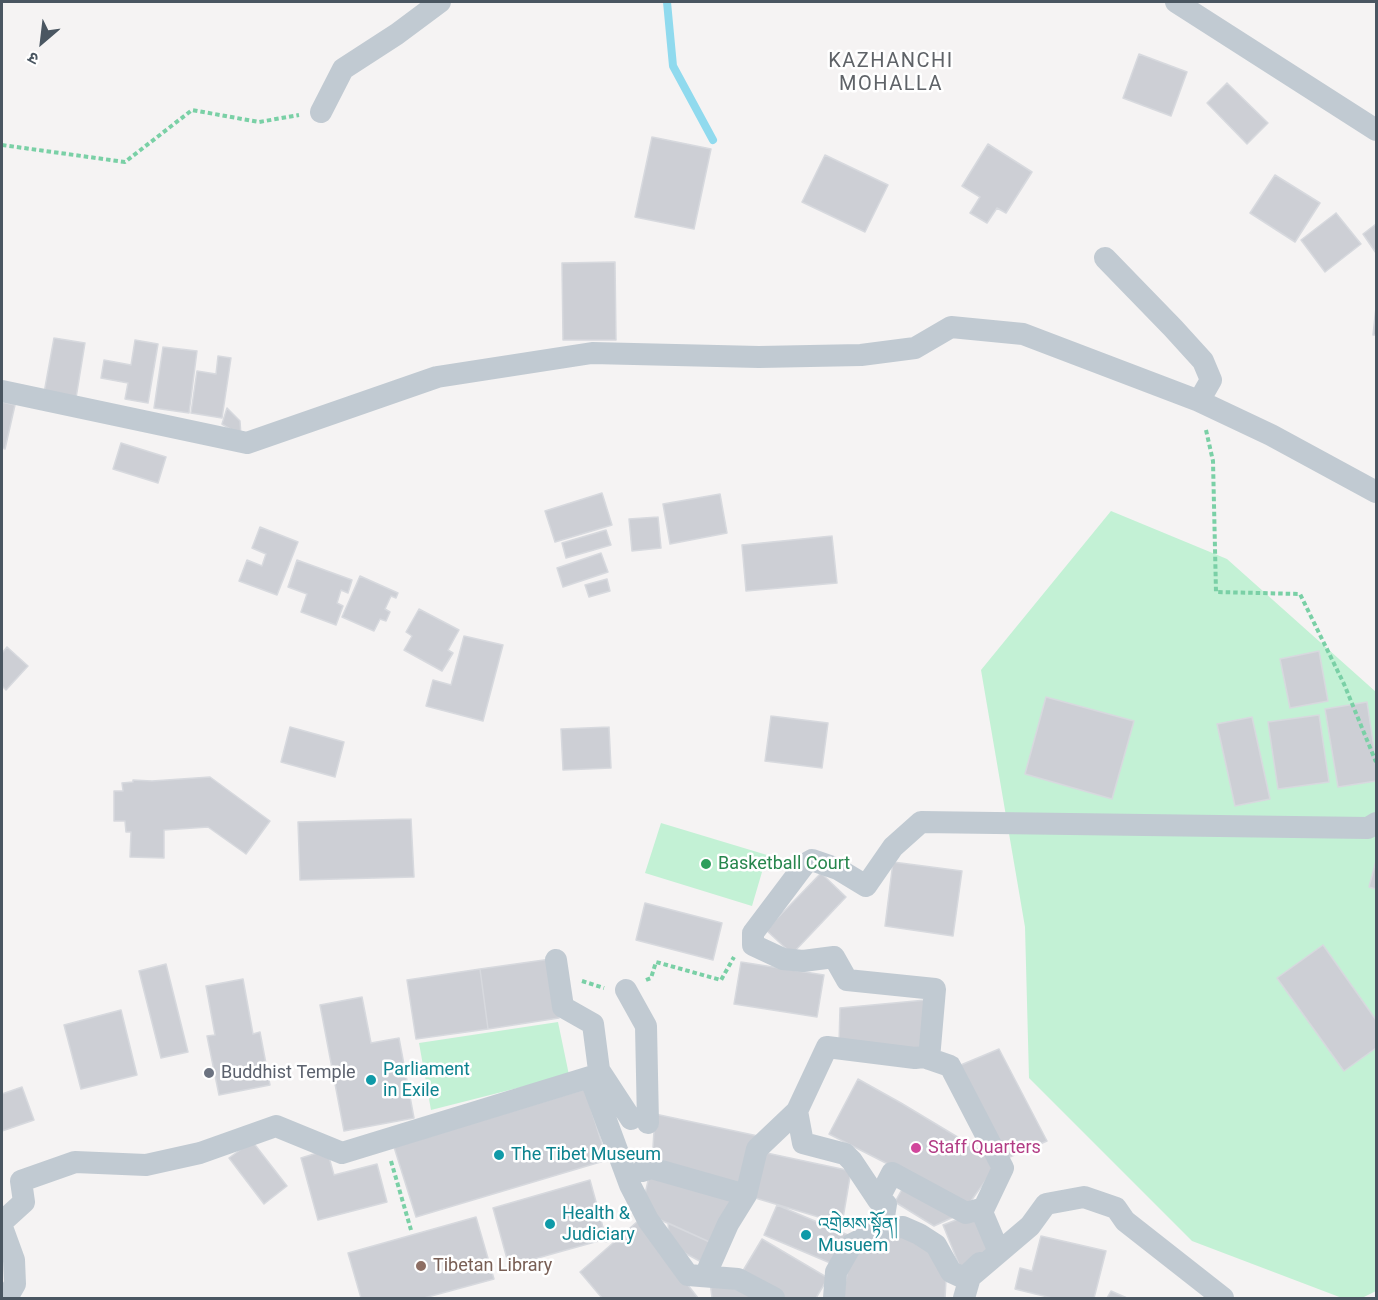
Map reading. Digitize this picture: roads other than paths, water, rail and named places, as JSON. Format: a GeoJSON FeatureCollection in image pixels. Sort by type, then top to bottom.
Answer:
{"type":"FeatureCollection","features":[{"type":"Feature","properties":{"kind":"street"},"geometry":{"type":"LineString","coordinates":[[321,112],[343,69],[397,34],[440,2]]}},
{"type":"Feature","properties":{"kind":"street"},"geometry":{"type":"LineString","coordinates":[[1176,2],[1377,130]]}},
{"type":"Feature","properties":{"kind":"street"},"geometry":{"type":"LineString","coordinates":[[1105,258],[1203,362],[1211,380],[1199,401]]}},
{"type":"Feature","properties":{"kind":"street"},"geometry":{"type":"LineString","coordinates":[[2,391],[247,443],[437,377],[592,353],[759,357],[861,355],[915,348],[951,327],[1023,334],[1199,401],[1271,435],[1377,492]]}},
{"type":"Feature","properties":{"kind":"street"},"geometry":{"type":"LineString","coordinates":[[929,1059],[934,989],[847,980],[834,957],[803,961],[783,960],[753,945],[753,933],[805,864],[812,860],[837,869],[866,886],[894,847],[921,822],[1368,828],[1377,823]]}},
{"type":"Feature","properties":{"kind":"street"},"geometry":{"type":"LineString","coordinates":[[556,960],[563,1007],[593,1024],[599,1070],[640,1121],[646,1026],[626,990]]}},
{"type":"Feature","properties":{"kind":"street"},"geometry":{"type":"LineString","coordinates":[[705,1276],[728,1224],[746,1195],[757,1149],[797,1112],[827,1047],[929,1059],[950,1066],[1003,1168],[982,1212],[997,1250]]}},
{"type":"Feature","properties":{"kind":"street"},"geometry":{"type":"LineString","coordinates":[[2,1222],[24,1202],[21,1181],[75,1162],[146,1165],[200,1153],[276,1126],[342,1153],[590,1077],[630,1185],[648,1220],[688,1275],[738,1280],[774,1299]]}},
{"type":"Feature","properties":{"kind":"street"},"geometry":{"type":"LineString","coordinates":[[797,1112],[803,1143],[844,1154],[852,1161],[878,1200],[885,1204],[882,1229]]}},
{"type":"Feature","properties":{"kind":"street"},"geometry":{"type":"LineString","coordinates":[[642,1171],[651,1168],[746,1195]]}},
{"type":"Feature","properties":{"kind":"street"},"geometry":{"type":"LineString","coordinates":[[878,1200],[892,1173],[966,1213],[984,1208]]}},
{"type":"Feature","properties":{"kind":"street"},"geometry":{"type":"LineString","coordinates":[[834,1299],[836,1272],[852,1244],[882,1229],[903,1227],[919,1234],[936,1245],[951,1272],[964,1278],[1030,1226],[1046,1204],[1084,1197],[1116,1208],[1125,1221],[1223,1299]]}},
{"type":"Feature","properties":{"kind":"street"},"geometry":{"type":"LineString","coordinates":[[2,1227],[14,1260],[15,1284],[8,1299]]}},
{"type":"Feature","properties":{"kind":"street"},"geometry":{"type":"LineString","coordinates":[[964,1299],[970,1277],[997,1250]]}},
{"type":"Feature","properties":{"kind":"waterway"},"geometry":{"type":"LineString","coordinates":[[667,2],[673,66],[713,140]]}},
{"type":"Feature","properties":{"kind":"place","name":"Basketball Court"},"geometry":{"type":"Point","coordinates":[706,864]}},
{"type":"Feature","properties":{"kind":"place","name":"Buddhist Temple"},"geometry":{"type":"Point","coordinates":[209,1073]}},
{"type":"Feature","properties":{"kind":"place","name":"Parliament in Exile"},"geometry":{"type":"Point","coordinates":[371,1080]}},
{"type":"Feature","properties":{"kind":"place","name":"Staff Quarters"},"geometry":{"type":"Point","coordinates":[916,1148]}},
{"type":"Feature","properties":{"kind":"place","name":"The Tibet Museum"},"geometry":{"type":"Point","coordinates":[499,1155]}},
{"type":"Feature","properties":{"kind":"place","name":"Health & Judiciary"},"geometry":{"type":"Point","coordinates":[550,1224]}},
{"type":"Feature","properties":{"kind":"place","name":"འགྲེམས་སྟོན། Musuem"},"geometry":{"type":"Point","coordinates":[806,1235]}},
{"type":"Feature","properties":{"kind":"place","name":"Tibetan Library"},"geometry":{"type":"Point","coordinates":[421,1266]}},
{"type":"Feature","properties":{"kind":"district","name":"KAZHANCHI MOHALLA"},"geometry":{"type":"Point","coordinates":[891,74]}}]}
